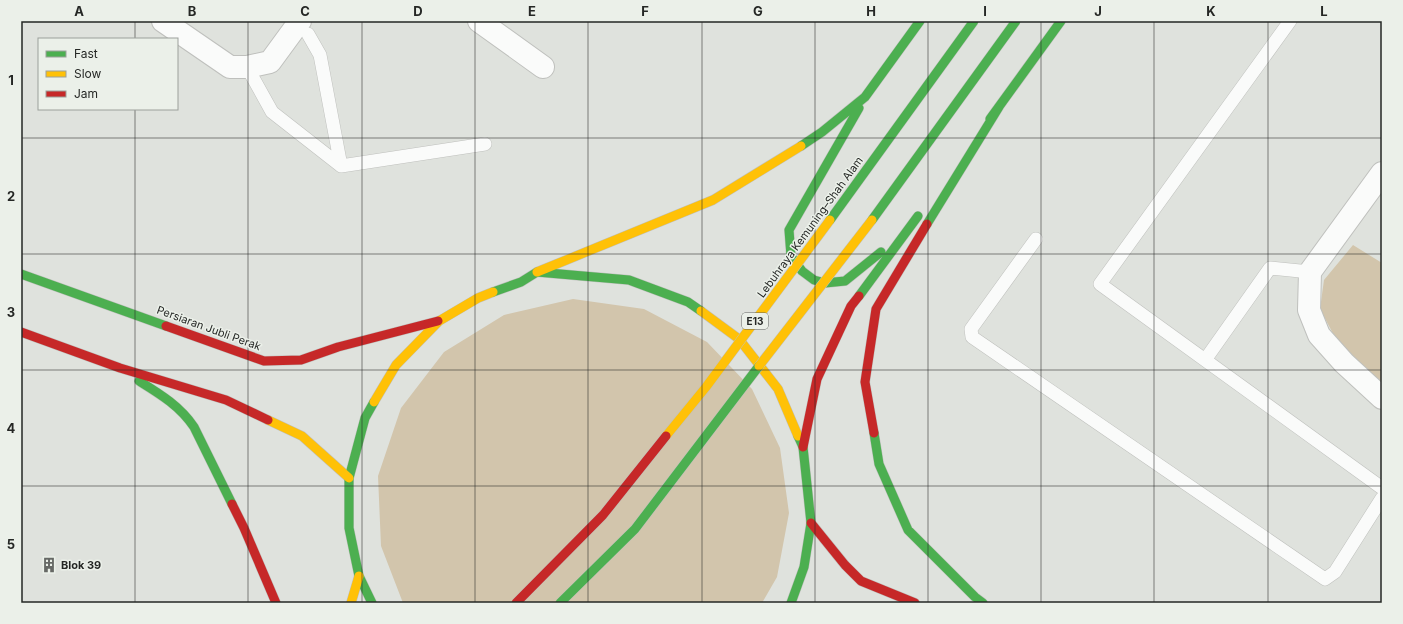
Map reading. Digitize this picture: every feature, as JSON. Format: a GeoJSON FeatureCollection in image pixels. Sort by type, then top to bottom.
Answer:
{"type":"FeatureCollection","features":[{"type":"Feature","properties":{"kind":"main road"},"geometry":{"type":"LineString","coordinates":[[907,231],[845,281],[825,283],[814,280],[802,271],[791,256],[789,230],[865,97],[920,21]]}},
{"type":"Feature","properties":{"kind":"main road","name":"Lebuhraya Kemuning–Shah Alam"},"geometry":{"type":"LineString","coordinates":[[516,603],[602,515],[706,387],[849,194],[974,21]]}},
{"type":"Feature","properties":{"kind":"main road","name":"E13"},"geometry":{"type":"LineString","coordinates":[[560,603],[635,529],[880,209],[1016,21]]}},
{"type":"Feature","properties":{"kind":"main road"},"geometry":{"type":"LineString","coordinates":[[934,194],[999,108],[1061,21]]}},
{"type":"Feature","properties":{"kind":"main road"},"geometry":{"type":"LineString","coordinates":[[372,603],[359,576],[349,528],[349,478],[365,418],[396,365],[439,321],[478,298],[520,282],[537,272],[713,200],[785,157],[822,132],[865,97]]}},
{"type":"Feature","properties":{"kind":"main road"},"geometry":{"type":"LineString","coordinates":[[983,603],[975,597],[908,530],[879,464],[865,382],[876,309],[999,108]]}},
{"type":"Feature","properties":{"kind":"main road"},"geometry":{"type":"LineString","coordinates":[[791,603],[804,567],[811,524],[803,447],[816,379],[851,306],[925,206]]}},
{"type":"Feature","properties":{"kind":"main road"},"geometry":{"type":"LineString","coordinates":[[537,272],[628,280],[688,302],[739,339],[778,389],[803,447]]}},
{"type":"Feature","properties":{"kind":"main road","name":"Persiaran Jubli Perak"},"geometry":{"type":"LineString","coordinates":[[21,274],[264,361],[301,360],[338,347],[439,321]]}},
{"type":"Feature","properties":{"kind":"main road"},"geometry":{"type":"LineString","coordinates":[[21,332],[120,368],[226,400],[302,436],[349,478]]}},
{"type":"Feature","properties":{"kind":"main road"},"geometry":{"type":"LineString","coordinates":[[120,368],[178,406],[187,416],[194,427],[244,528],[276,603]]}},
{"type":"Feature","properties":{"kind":"main road"},"geometry":{"type":"LineString","coordinates":[[811,524],[845,565],[861,581],[915,603]]}},
{"type":"Feature","properties":{"kind":"main road"},"geometry":{"type":"LineString","coordinates":[[351,603],[359,576]]}},
{"type":"Feature","properties":{"kind":"street"},"geometry":{"type":"LineString","coordinates":[[163,21],[230,67],[247,67],[270,62],[304,27]]}},
{"type":"Feature","properties":{"kind":"street"},"geometry":{"type":"LineString","coordinates":[[479,21],[543,68]]}},
{"type":"Feature","properties":{"kind":"street"},"geometry":{"type":"LineString","coordinates":[[1382,173],[1310,272],[1309,310],[1319,335],[1344,363],[1382,398]]}},
{"type":"Feature","properties":{"kind":"lane"},"geometry":{"type":"LineString","coordinates":[[1290,21],[1100,284],[1382,488]]}},
{"type":"Feature","properties":{"kind":"lane"},"geometry":{"type":"LineString","coordinates":[[304,27],[320,55],[341,166]]}},
{"type":"Feature","properties":{"kind":"lane"},"geometry":{"type":"LineString","coordinates":[[247,67],[272,112],[341,166],[485,144]]}},
{"type":"Feature","properties":{"kind":"lane"},"geometry":{"type":"LineString","coordinates":[[1036,239],[971,329],[972,337],[1325,579],[1335,572],[1382,498]]}},
{"type":"Feature","properties":{"kind":"lane"},"geometry":{"type":"LineString","coordinates":[[1205,360],[1270,268],[1310,272]]}},
{"type":"Feature","properties":{"kind":"shaded area"},"geometry":{"type":"Polygon","coordinates":[[[1353,245],[1382,263],[1382,382],[1346,358],[1320,309],[1324,280],[1353,245]]]}},
{"type":"Feature","properties":{"kind":"shaded area"},"geometry":{"type":"Polygon","coordinates":[[[573,299],[644,309],[707,342],[752,389],[780,448],[789,513],[777,577],[762,603],[403,603],[381,546],[378,476],[401,408],[444,352],[504,315],[573,299]]]}},
{"type":"Feature","properties":{"kind":"traffic: fast"},"geometry":{"type":"LineString","coordinates":[[801,146],[822,132],[865,97],[920,21]]}},
{"type":"Feature","properties":{"kind":"traffic: fast"},"geometry":{"type":"LineString","coordinates":[[830,220],[974,21]]}},
{"type":"Feature","properties":{"kind":"traffic: fast"},"geometry":{"type":"LineString","coordinates":[[872,220],[1016,21]]}},
{"type":"Feature","properties":{"kind":"traffic: fast"},"geometry":{"type":"LineString","coordinates":[[990,119],[1061,21]]}},
{"type":"Feature","properties":{"kind":"traffic: fast"},"geometry":{"type":"LineString","coordinates":[[927,224],[999,107]]}},
{"type":"Feature","properties":{"kind":"traffic: fast"},"geometry":{"type":"LineString","coordinates":[[859,108],[789,230],[791,256],[802,271],[814,280],[825,283],[845,281],[881,252]]}},
{"type":"Feature","properties":{"kind":"traffic: fast"},"geometry":{"type":"LineString","coordinates":[[859,296],[918,216]]}},
{"type":"Feature","properties":{"kind":"traffic: fast"},"geometry":{"type":"LineString","coordinates":[[493,292],[521,282],[537,272],[629,280],[688,302],[701,311]]}},
{"type":"Feature","properties":{"kind":"traffic: fast"},"geometry":{"type":"LineString","coordinates":[[21,274],[166,326]]}},
{"type":"Feature","properties":{"kind":"traffic: fast"},"geometry":{"type":"LineString","coordinates":[[560,603],[635,529],[759,366]]}},
{"type":"Feature","properties":{"kind":"traffic: fast"},"geometry":{"type":"LineString","coordinates":[[139,381],[169,401],[194,427],[232,504]]}},
{"type":"Feature","properties":{"kind":"traffic: fast"},"geometry":{"type":"LineString","coordinates":[[372,603],[359,576],[349,528],[349,478],[365,418],[374,402]]}},
{"type":"Feature","properties":{"kind":"traffic: fast"},"geometry":{"type":"LineString","coordinates":[[874,433],[879,464],[908,530],[975,597],[983,603]]}},
{"type":"Feature","properties":{"kind":"traffic: fast"},"geometry":{"type":"LineString","coordinates":[[791,603],[804,567],[811,523],[803,447],[798,436]]}},
{"type":"Feature","properties":{"kind":"traffic: slow"},"geometry":{"type":"LineString","coordinates":[[537,272],[713,200],[801,146]]}},
{"type":"Feature","properties":{"kind":"traffic: slow"},"geometry":{"type":"LineString","coordinates":[[666,436],[706,387],[830,220]]}},
{"type":"Feature","properties":{"kind":"traffic: slow"},"geometry":{"type":"LineString","coordinates":[[759,366],[872,220]]}},
{"type":"Feature","properties":{"kind":"traffic: slow"},"geometry":{"type":"LineString","coordinates":[[374,402],[396,365],[439,321],[478,298],[493,292]]}},
{"type":"Feature","properties":{"kind":"traffic: slow"},"geometry":{"type":"LineString","coordinates":[[701,311],[739,339],[778,389],[798,436]]}},
{"type":"Feature","properties":{"kind":"traffic: slow"},"geometry":{"type":"LineString","coordinates":[[268,420],[302,436],[349,478]]}},
{"type":"Feature","properties":{"kind":"traffic: slow"},"geometry":{"type":"LineString","coordinates":[[351,603],[359,576]]}},
{"type":"Feature","properties":{"kind":"traffic: jam"},"geometry":{"type":"LineString","coordinates":[[874,433],[865,382],[876,309],[927,224]]}},
{"type":"Feature","properties":{"kind":"traffic: jam"},"geometry":{"type":"LineString","coordinates":[[803,447],[817,379],[851,306],[859,296]]}},
{"type":"Feature","properties":{"kind":"traffic: jam"},"geometry":{"type":"LineString","coordinates":[[166,326],[264,361],[301,360],[338,347],[438,321]]}},
{"type":"Feature","properties":{"kind":"traffic: jam"},"geometry":{"type":"LineString","coordinates":[[21,332],[120,368],[226,400],[268,420]]}},
{"type":"Feature","properties":{"kind":"traffic: jam"},"geometry":{"type":"LineString","coordinates":[[516,603],[603,515],[666,436]]}},
{"type":"Feature","properties":{"kind":"traffic: jam"},"geometry":{"type":"LineString","coordinates":[[232,504],[244,528],[276,603]]}},
{"type":"Feature","properties":{"kind":"traffic: jam"},"geometry":{"type":"LineString","coordinates":[[811,523],[845,565],[861,581],[915,603]]}},
{"type":"Feature","properties":{"kind":"place","name":"Blok 39"},"geometry":{"type":"Point","coordinates":[49,565]}}]}
